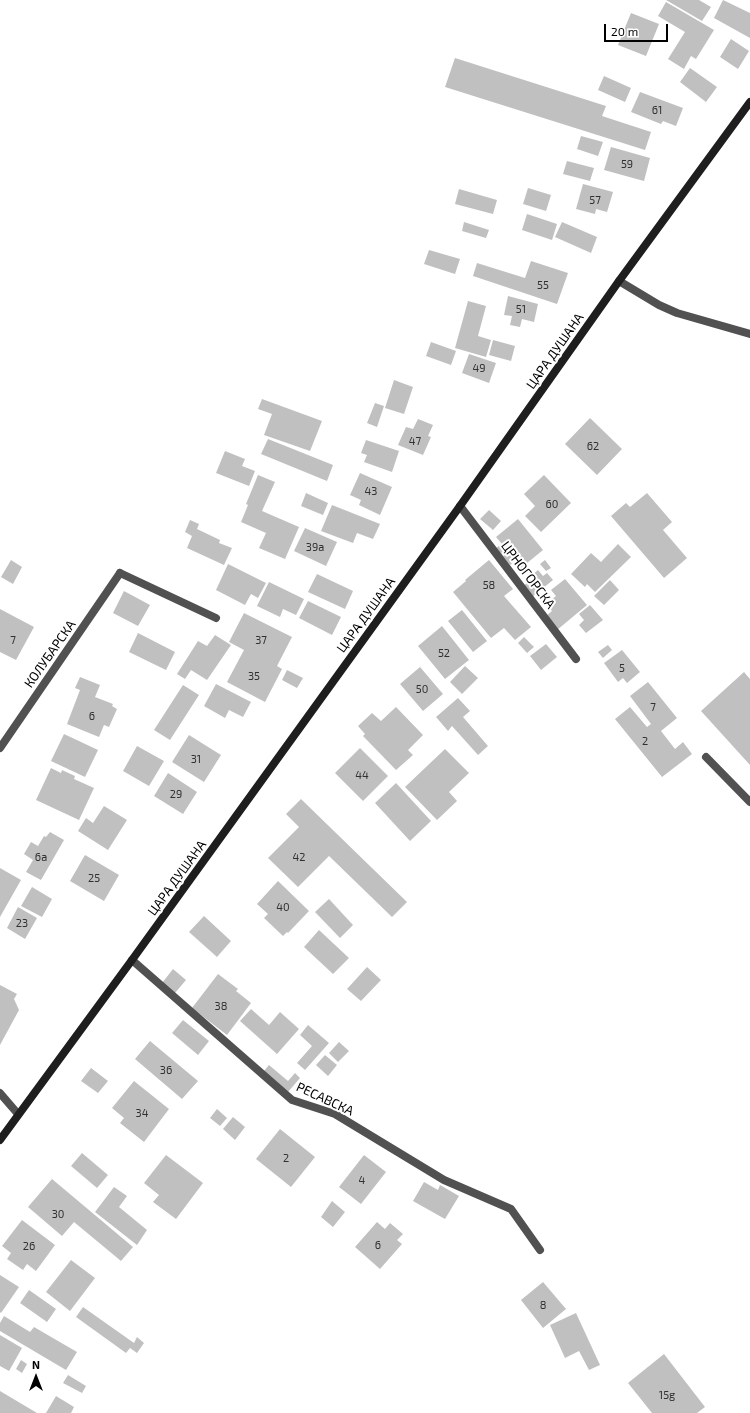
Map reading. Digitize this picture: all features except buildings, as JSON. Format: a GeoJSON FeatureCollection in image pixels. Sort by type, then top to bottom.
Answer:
{"type":"FeatureCollection","features":[{"type":"Feature","properties":{"kind":"main road","name":"ЦАРА ДУШАНА"},"geometry":{"type":"LineString","coordinates":[[0,1140],[460,506],[618,281],[750,102]]}},
{"type":"Feature","properties":{"kind":"street"},"geometry":{"type":"LineString","coordinates":[[618,281],[654,302],[677,313],[750,334]]}},
{"type":"Feature","properties":{"kind":"street","name":"ЦРНОГОРСКА"},"geometry":{"type":"LineString","coordinates":[[460,506],[576,659]]}},
{"type":"Feature","properties":{"kind":"street","name":"КОЛУБАРСКА"},"geometry":{"type":"LineString","coordinates":[[0,748],[120,573],[216,618]]}},
{"type":"Feature","properties":{"kind":"street"},"geometry":{"type":"LineString","coordinates":[[706,757],[750,802]]}},
{"type":"Feature","properties":{"kind":"street","name":"РЕСАВСКА"},"geometry":{"type":"LineString","coordinates":[[132,960],[292,1100],[335,1114],[444,1180],[511,1209],[540,1250]]}},
{"type":"Feature","properties":{"kind":"street"},"geometry":{"type":"LineString","coordinates":[[0,1094],[18,1114]]}}]}
